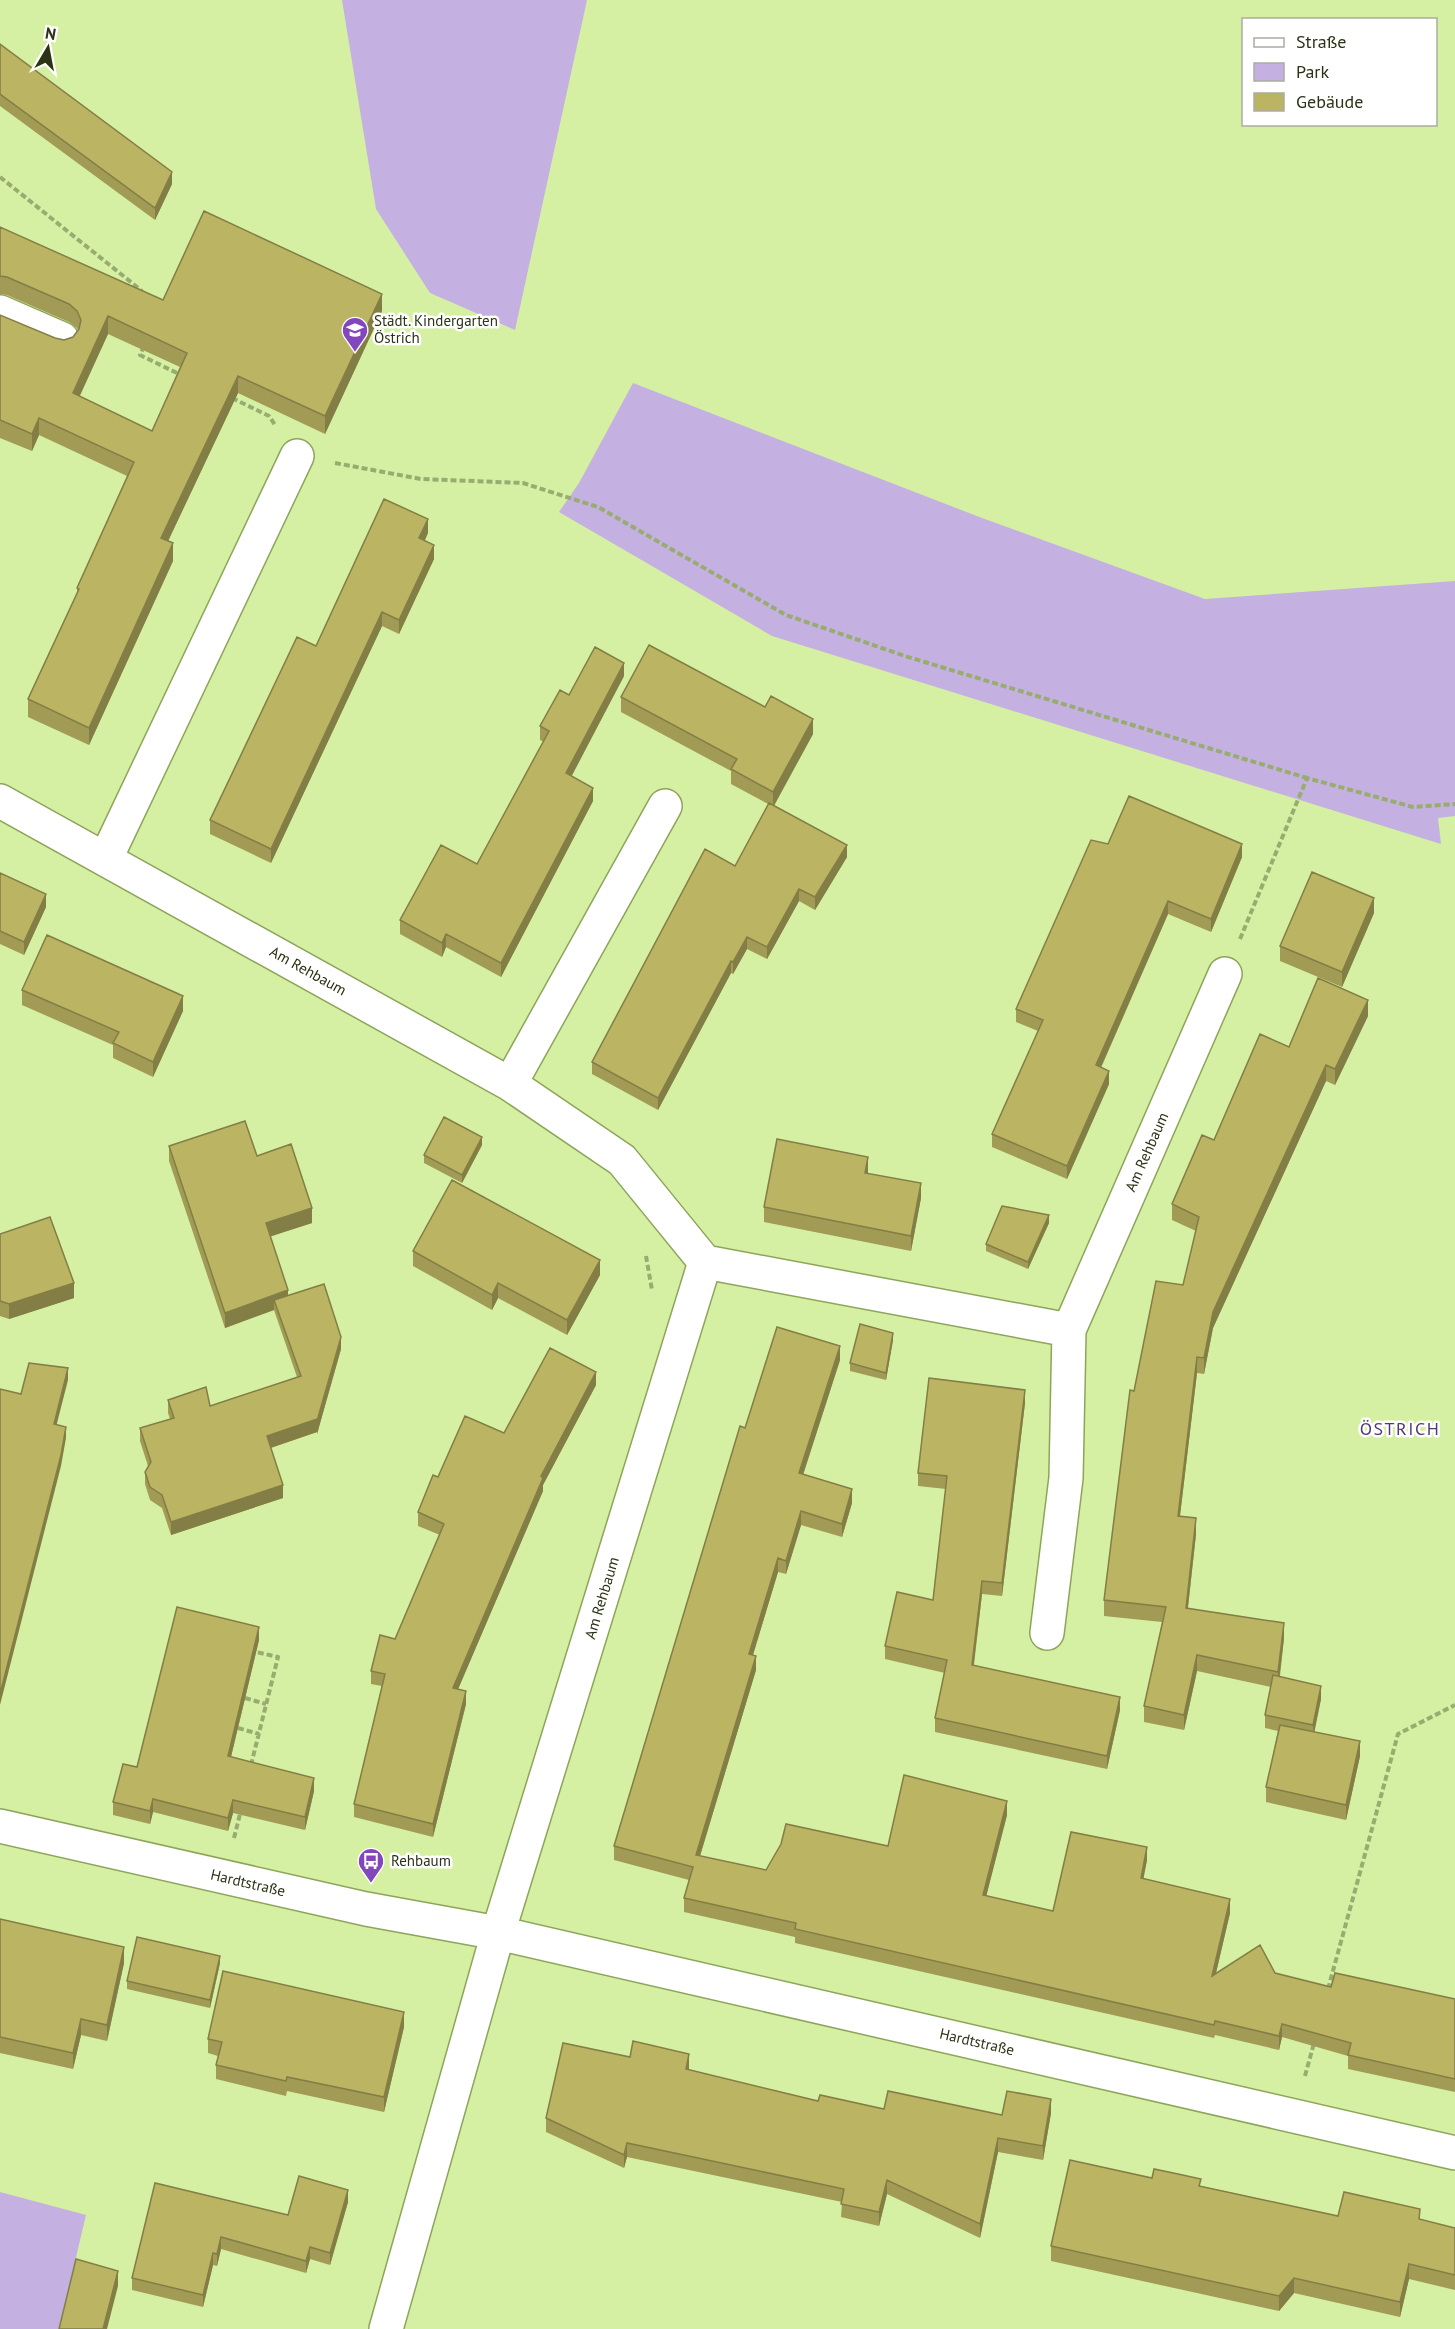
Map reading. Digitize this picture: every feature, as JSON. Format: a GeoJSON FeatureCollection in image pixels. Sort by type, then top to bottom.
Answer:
{"type":"FeatureCollection","features":[{"type":"Feature","properties":{"kind":"street"},"geometry":{"type":"LineString","coordinates":[[0,312],[62,339]]}},
{"type":"Feature","properties":{"kind":"street"},"geometry":{"type":"LineString","coordinates":[[106,858],[297,456]]}},
{"type":"Feature","properties":{"kind":"street","name":"Am Rehbaum"},"geometry":{"type":"LineString","coordinates":[[0,801],[510,1084],[622,1160],[705,1262],[498,1934]]}},
{"type":"Feature","properties":{"kind":"street"},"geometry":{"type":"LineString","coordinates":[[510,1084],[665,806]]}},
{"type":"Feature","properties":{"kind":"street","name":"Am Rehbaum"},"geometry":{"type":"LineString","coordinates":[[1047,1633],[1066,1478],[1069,1330],[1226,974]]}},
{"type":"Feature","properties":{"kind":"street"},"geometry":{"type":"LineString","coordinates":[[705,1262],[1069,1330]]}},
{"type":"Feature","properties":{"kind":"street","name":"Hardtstraße"},"geometry":{"type":"LineString","coordinates":[[0,1826],[366,1909],[498,1934],[1455,2153]]}},
{"type":"Feature","properties":{"kind":"street"},"geometry":{"type":"LineString","coordinates":[[386,2329],[498,1934]]}},
{"type":"Feature","properties":{"kind":"path"},"geometry":{"type":"LineString","coordinates":[[0,177],[146,294]]}},
{"type":"Feature","properties":{"kind":"path"},"geometry":{"type":"LineString","coordinates":[[148,336],[140,355],[187,377]]}},
{"type":"Feature","properties":{"kind":"path"},"geometry":{"type":"LineString","coordinates":[[227,396],[269,416],[297,456],[421,479],[522,483],[597,507],[786,615],[905,656],[1307,778],[1413,807],[1455,804]]}},
{"type":"Feature","properties":{"kind":"path"},"geometry":{"type":"LineString","coordinates":[[1226,974],[1307,778]]}},
{"type":"Feature","properties":{"kind":"path"},"geometry":{"type":"LineString","coordinates":[[644,1249],[652,1298]]}},
{"type":"Feature","properties":{"kind":"path"},"geometry":{"type":"LineString","coordinates":[[250,1769],[278,1658],[256,1652]]}},
{"type":"Feature","properties":{"kind":"path"},"geometry":{"type":"LineString","coordinates":[[245,1698],[266,1704]]}},
{"type":"Feature","properties":{"kind":"path"},"geometry":{"type":"LineString","coordinates":[[1328,1991],[1398,1734],[1455,1705]]}},
{"type":"Feature","properties":{"kind":"path"},"geometry":{"type":"LineString","coordinates":[[238,1728],[259,1734]]}},
{"type":"Feature","properties":{"kind":"path"},"geometry":{"type":"LineString","coordinates":[[232,1847],[242,1803]]}},
{"type":"Feature","properties":{"kind":"path"},"geometry":{"type":"LineString","coordinates":[[1295,2115],[1316,2036]]}},
{"type":"Feature","properties":{"kind":"green space"},"geometry":{"type":"Polygon","coordinates":[[[342,0],[587,0],[515,330],[430,293],[376,209],[342,0]]]}},
{"type":"Feature","properties":{"kind":"green space"},"geometry":{"type":"Polygon","coordinates":[[[633,383],[982,518],[1205,599],[1455,581],[1455,816],[1438,818],[1441,844],[772,636],[559,512],[579,483],[633,383]]]}},
{"type":"Feature","properties":{"kind":"green space"},"geometry":{"type":"Polygon","coordinates":[[[0,2192],[86,2215],[59,2329],[0,2329],[0,2192]]]}},
{"type":"Feature","properties":{"kind":"building"},"geometry":{"type":"Polygon","coordinates":[[[0,44],[172,172],[155,208],[0,94],[0,44]]]}},
{"type":"Feature","properties":{"kind":"building"},"geometry":{"type":"Polygon","coordinates":[[[204,211],[382,294],[325,416],[238,376],[161,538],[173,543],[89,728],[28,699],[134,462],[39,418],[32,434],[0,420],[0,315],[64,340],[73,337],[79,329],[81,320],[77,311],[69,304],[0,276],[0,227],[163,300],[204,211]],[[108,316],[73,393],[152,431],[187,353],[108,316]]]}},
{"type":"Feature","properties":{"kind":"building"},"geometry":{"type":"Polygon","coordinates":[[[384,499],[428,519],[419,538],[434,545],[399,620],[382,612],[271,849],[210,820],[297,637],[316,646],[384,499]]]}},
{"type":"Feature","properties":{"kind":"building"},"geometry":{"type":"Polygon","coordinates":[[[649,645],[765,707],[771,696],[813,719],[773,792],[731,769],[737,759],[621,697],[649,645]]]}},
{"type":"Feature","properties":{"kind":"building"},"geometry":{"type":"Polygon","coordinates":[[[595,647],[624,663],[566,773],[593,788],[501,963],[446,934],[442,943],[400,920],[441,845],[477,864],[549,731],[540,726],[560,690],[569,695],[595,647]]]}},
{"type":"Feature","properties":{"kind":"building"},"geometry":{"type":"Polygon","coordinates":[[[1129,796],[1242,844],[1211,919],[1168,901],[1096,1065],[1109,1071],[1067,1166],[992,1134],[1043,1020],[1016,1009],[1091,840],[1108,844],[1129,796]]]}},
{"type":"Feature","properties":{"kind":"building"},"geometry":{"type":"Polygon","coordinates":[[[769,803],[847,845],[815,897],[799,889],[767,947],[747,937],[733,962],[731,961],[658,1098],[592,1062],[705,849],[735,866],[769,803]]]}},
{"type":"Feature","properties":{"kind":"building"},"geometry":{"type":"Polygon","coordinates":[[[1312,872],[1374,898],[1342,972],[1280,946],[1312,872]]]}},
{"type":"Feature","properties":{"kind":"building"},"geometry":{"type":"Polygon","coordinates":[[[0,873],[46,894],[24,942],[0,931],[0,873]]]}},
{"type":"Feature","properties":{"kind":"building"},"geometry":{"type":"Polygon","coordinates":[[[47,935],[183,996],[153,1062],[113,1043],[119,1032],[22,990],[47,935]]]}},
{"type":"Feature","properties":{"kind":"building"},"geometry":{"type":"Polygon","coordinates":[[[1318,978],[1368,1000],[1335,1069],[1326,1065],[1213,1312],[1204,1358],[1197,1357],[1178,1516],[1196,1518],[1186,1608],[1284,1623],[1278,1672],[1197,1655],[1184,1715],[1144,1706],[1166,1607],[1104,1600],[1130,1390],[1134,1391],[1156,1281],[1183,1285],[1199,1217],[1172,1204],[1202,1135],[1214,1140],[1260,1034],[1289,1047],[1318,978]]]}},
{"type":"Feature","properties":{"kind":"building"},"geometry":{"type":"Polygon","coordinates":[[[444,1117],[482,1137],[462,1175],[424,1155],[444,1117]]]}},
{"type":"Feature","properties":{"kind":"building"},"geometry":{"type":"Polygon","coordinates":[[[245,1121],[257,1156],[291,1144],[312,1208],[266,1223],[288,1290],[225,1313],[169,1146],[245,1121]]]}},
{"type":"Feature","properties":{"kind":"building"},"geometry":{"type":"Polygon","coordinates":[[[777,1139],[868,1157],[865,1173],[921,1183],[911,1236],[764,1207],[777,1139]]]}},
{"type":"Feature","properties":{"kind":"building"},"geometry":{"type":"Polygon","coordinates":[[[452,1180],[600,1260],[567,1320],[498,1283],[492,1295],[413,1251],[452,1180]]]}},
{"type":"Feature","properties":{"kind":"building"},"geometry":{"type":"Polygon","coordinates":[[[1002,1206],[1049,1215],[1028,1262],[986,1244],[1002,1206]]]}},
{"type":"Feature","properties":{"kind":"building"},"geometry":{"type":"Polygon","coordinates":[[[50,1217],[74,1283],[9,1304],[0,1301],[0,1234],[50,1217]]]}},
{"type":"Feature","properties":{"kind":"building"},"geometry":{"type":"Polygon","coordinates":[[[324,1284],[341,1337],[317,1421],[317,1419],[267,1436],[283,1485],[171,1522],[162,1495],[150,1487],[145,1472],[151,1462],[140,1428],[174,1418],[168,1400],[206,1387],[210,1406],[301,1376],[274,1300],[324,1284]]]}},
{"type":"Feature","properties":{"kind":"building"},"geometry":{"type":"Polygon","coordinates":[[[860,1324],[893,1333],[886,1373],[850,1363],[860,1324]]]}},
{"type":"Feature","properties":{"kind":"building"},"geometry":{"type":"Polygon","coordinates":[[[777,1327],[840,1346],[799,1473],[852,1489],[842,1524],[801,1511],[786,1561],[778,1558],[749,1654],[756,1656],[696,1855],[766,1870],[781,1844],[786,1824],[888,1846],[904,1775],[1007,1801],[983,1895],[1053,1911],[1071,1832],[1147,1847],[1141,1878],[1230,1899],[1212,1976],[1260,1945],[1275,1973],[1331,1987],[1335,1973],[1455,1999],[1455,2079],[1348,2055],[1351,2043],[1282,2024],[1279,2036],[1215,2021],[1214,2025],[795,1929],[796,1923],[684,1898],[693,1867],[614,1846],[740,1426],[745,1428],[777,1327]]]}},
{"type":"Feature","properties":{"kind":"building"},"geometry":{"type":"Polygon","coordinates":[[[550,1348],[596,1372],[541,1476],[543,1478],[453,1688],[466,1691],[433,1824],[354,1804],[385,1674],[371,1671],[380,1635],[395,1639],[444,1524],[418,1512],[433,1475],[438,1477],[465,1416],[504,1433],[550,1348]]]}},
{"type":"Feature","properties":{"kind":"building"},"geometry":{"type":"Polygon","coordinates":[[[29,1363],[68,1368],[54,1424],[66,1427],[61,1455],[0,1694],[0,1389],[21,1394],[29,1363]]]}},
{"type":"Feature","properties":{"kind":"building"},"geometry":{"type":"Polygon","coordinates":[[[929,1378],[1025,1390],[1002,1583],[982,1581],[972,1665],[1120,1697],[1107,1756],[935,1718],[947,1660],[885,1646],[897,1592],[933,1600],[947,1476],[918,1473],[929,1378]]]}},
{"type":"Feature","properties":{"kind":"building"},"geometry":{"type":"Polygon","coordinates":[[[177,1607],[259,1627],[228,1756],[314,1778],[305,1817],[233,1800],[228,1818],[153,1799],[150,1811],[113,1802],[123,1764],[137,1767],[177,1607]]]}},
{"type":"Feature","properties":{"kind":"building"},"geometry":{"type":"Polygon","coordinates":[[[1273,1675],[1321,1686],[1313,1725],[1265,1715],[1273,1675]]]}},
{"type":"Feature","properties":{"kind":"building"},"geometry":{"type":"Polygon","coordinates":[[[1280,1725],[1360,1741],[1346,1805],[1266,1787],[1280,1725]]]}},
{"type":"Feature","properties":{"kind":"building"},"geometry":{"type":"Polygon","coordinates":[[[0,1919],[124,1947],[107,2025],[81,2019],[73,2053],[0,2037],[0,1919]]]}},
{"type":"Feature","properties":{"kind":"building"},"geometry":{"type":"Polygon","coordinates":[[[137,1937],[220,1956],[210,2000],[127,1981],[137,1937]]]}},
{"type":"Feature","properties":{"kind":"building"},"geometry":{"type":"Polygon","coordinates":[[[223,1971],[404,2012],[384,2097],[287,2077],[286,2081],[216,2065],[222,2042],[208,2039],[223,1971]]]}},
{"type":"Feature","properties":{"kind":"building"},"geometry":{"type":"Polygon","coordinates":[[[633,2041],[689,2054],[686,2069],[818,2101],[820,2095],[884,2109],[888,2091],[1002,2115],[1007,2091],[1051,2099],[1043,2146],[998,2138],[980,2224],[887,2180],[879,2212],[841,2204],[844,2189],[627,2143],[624,2155],[546,2118],[563,2043],[630,2057],[633,2041]]]}},
{"type":"Feature","properties":{"kind":"building"},"geometry":{"type":"Polygon","coordinates":[[[1070,2160],[1152,2178],[1154,2169],[1178,2174],[1201,2179],[1199,2186],[1338,2216],[1344,2192],[1420,2209],[1419,2219],[1455,2228],[1455,2275],[1409,2264],[1400,2302],[1294,2278],[1279,2296],[1051,2246],[1070,2160]]]}},
{"type":"Feature","properties":{"kind":"building"},"geometry":{"type":"Polygon","coordinates":[[[299,2176],[348,2190],[330,2253],[310,2247],[306,2261],[221,2237],[217,2254],[213,2253],[203,2295],[132,2278],[155,2183],[288,2215],[299,2176]]]}},
{"type":"Feature","properties":{"kind":"building"},"geometry":{"type":"Polygon","coordinates":[[[76,2259],[118,2271],[103,2329],[59,2329],[76,2259]]]}},
{"type":"Feature","properties":{"kind":"place","name":"Städt. Kindergarten Östrich"},"geometry":{"type":"Point","coordinates":[355,353]}},
{"type":"Feature","properties":{"kind":"place","name":"Rehbaum"},"geometry":{"type":"Point","coordinates":[371,1884]}},
{"type":"Feature","properties":{"kind":"district","name":"ÖSTRICH"},"geometry":{"type":"Point","coordinates":[1400,1429]}}]}
